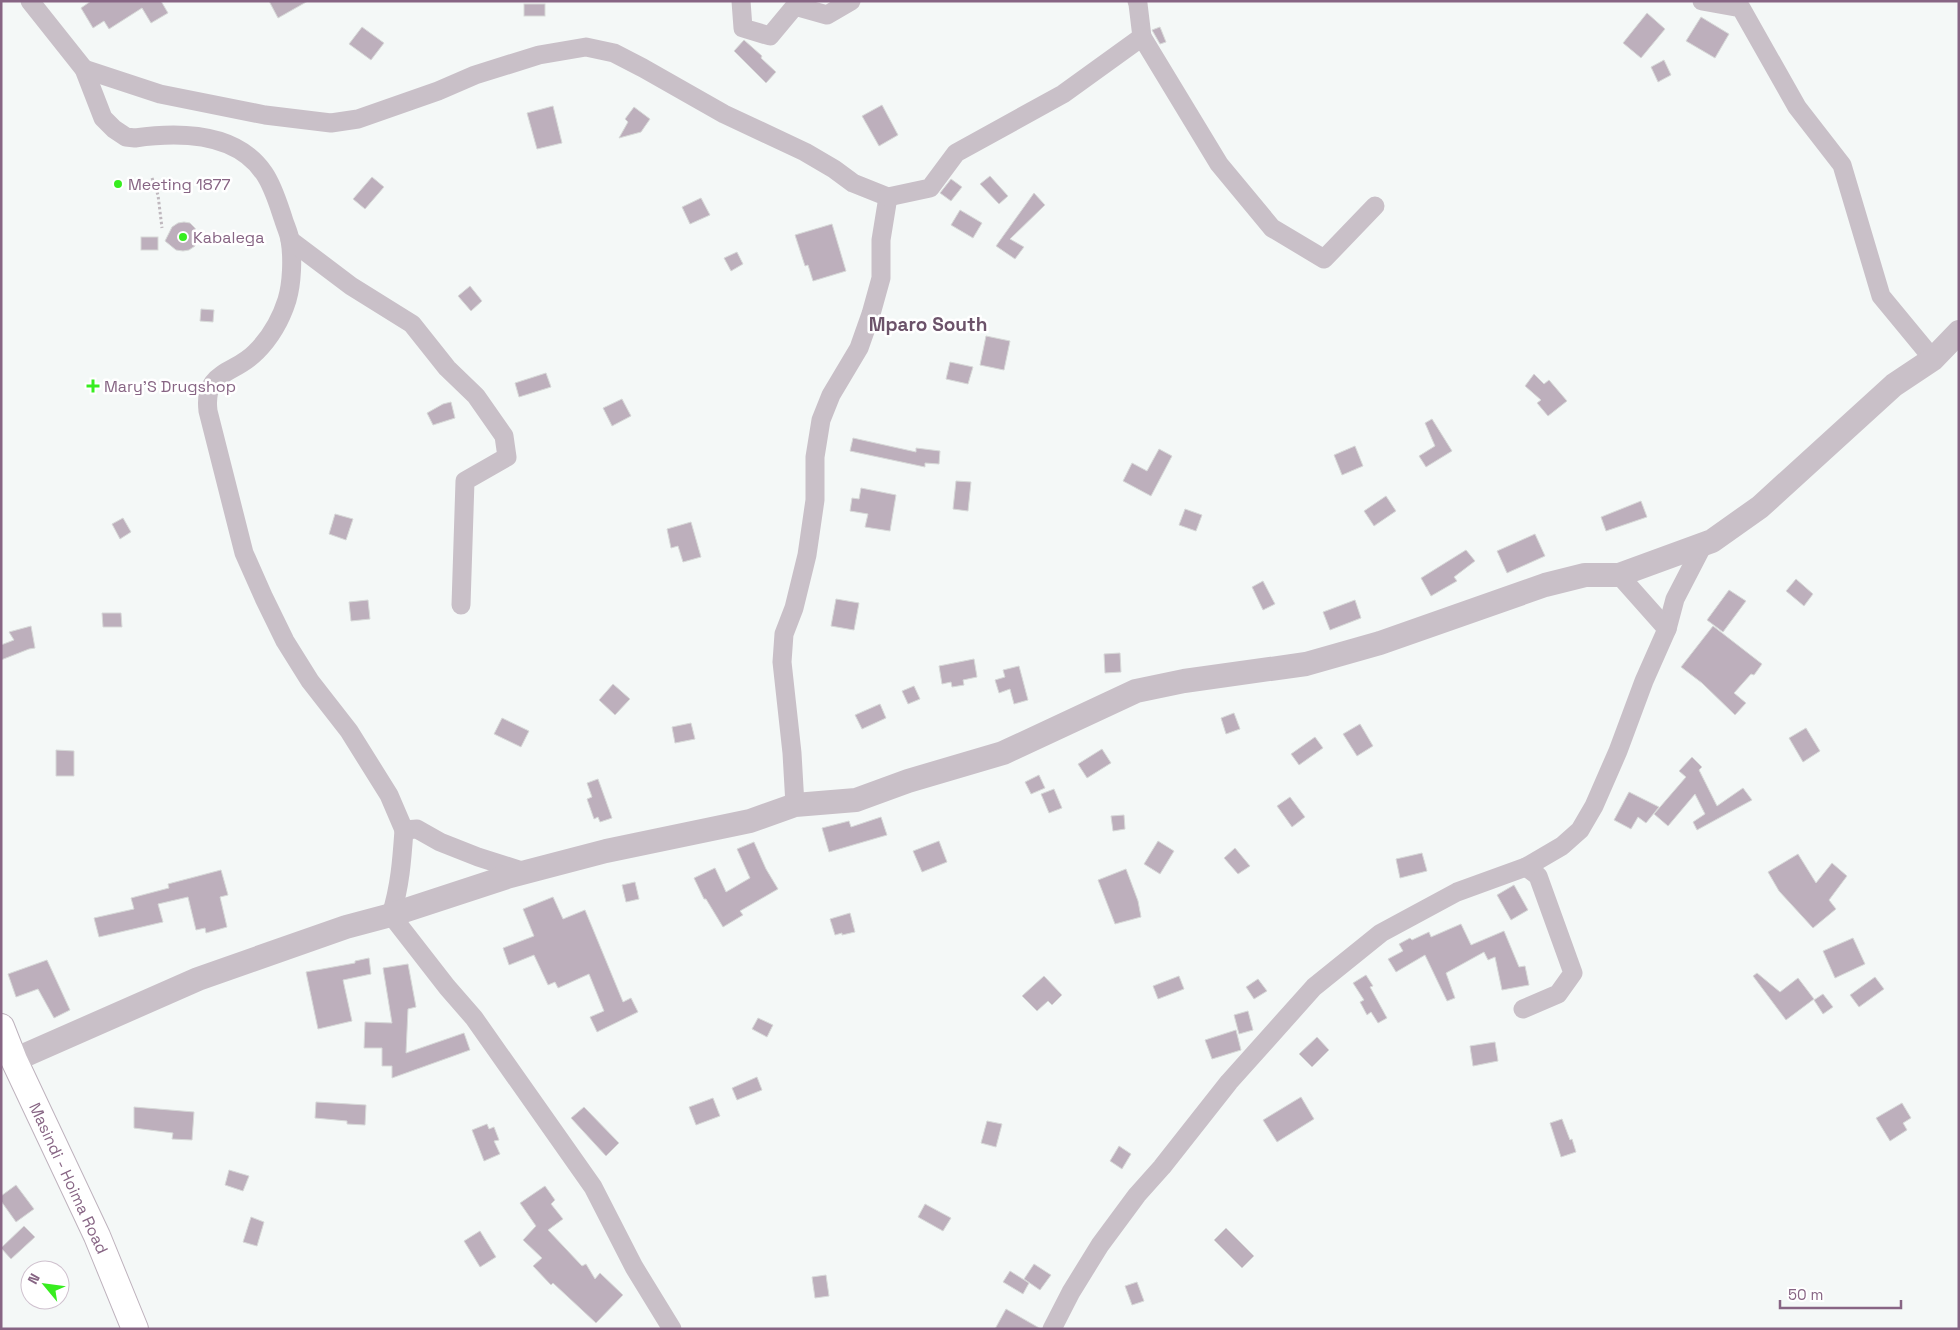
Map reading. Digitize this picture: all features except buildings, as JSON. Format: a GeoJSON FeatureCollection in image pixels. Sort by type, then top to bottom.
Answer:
{"type":"FeatureCollection","features":[{"type":"Feature","properties":{"kind":"main road","name":"Masindi - Hoima Road"},"geometry":{"type":"LineString","coordinates":[[1,1027],[14,1060],[96,1236],[135,1329]]}},
{"type":"Feature","properties":{"kind":"street"},"geometry":{"type":"LineString","coordinates":[[30,1],[84,69],[104,118],[114,129],[126,137],[186,135],[230,145],[250,158],[264,173],[274,194],[290,240],[291,270],[287,299],[276,326],[255,353],[214,380],[209,388],[206,399],[244,553],[264,598],[285,641],[310,681],[349,730],[389,794],[404,830],[402,864],[396,900],[391,915]]}},
{"type":"Feature","properties":{"kind":"street"},"geometry":{"type":"LineString","coordinates":[[741,1],[743,28],[770,36],[795,6],[827,16],[851,1]]}},
{"type":"Feature","properties":{"kind":"street"},"geometry":{"type":"LineString","coordinates":[[1136,1],[1142,37],[1219,164],[1272,228],[1324,259],[1375,206]]}},
{"type":"Feature","properties":{"kind":"street"},"geometry":{"type":"LineString","coordinates":[[1702,1],[1741,8],[1797,107],[1842,165],[1881,296],[1933,359]]}},
{"type":"Feature","properties":{"kind":"street"},"geometry":{"type":"LineString","coordinates":[[84,69],[160,94],[265,115],[331,124],[366,117],[438,91],[474,75],[539,55],[586,47],[614,53],[724,114],[805,152],[853,183],[888,197],[930,188],[956,153],[1062,94],[1142,37]]}},
{"type":"Feature","properties":{"kind":"street"},"geometry":{"type":"LineString","coordinates":[[795,805],[792,753],[782,662],[784,634],[794,608],[807,555],[815,500],[816,457],[821,420],[831,395],[859,348],[871,314],[880,278],[881,240],[888,197]]}},
{"type":"Feature","properties":{"kind":"street"},"geometry":{"type":"LineString","coordinates":[[290,240],[351,286],[412,324],[447,368],[476,396],[504,436],[507,457],[465,481],[461,604]]}},
{"type":"Feature","properties":{"kind":"street"},"geometry":{"type":"LineString","coordinates":[[14,1060],[198,978],[346,926],[391,915],[525,872],[606,852],[750,821],[795,805],[856,800],[1003,752],[1136,691],[1184,680],[1306,664],[1380,643],[1546,586],[1585,575],[1619,575],[1712,540],[1760,508],[1894,385],[1933,359],[1959,332]]}},
{"type":"Feature","properties":{"kind":"street"},"geometry":{"type":"LineString","coordinates":[[1052,1329],[1071,1292],[1100,1245],[1137,1195],[1162,1167],[1229,1082],[1314,987],[1381,933],[1458,892],[1526,867],[1562,846],[1580,830],[1598,797],[1618,751],[1644,680],[1667,629],[1675,599],[1704,543]]}},
{"type":"Feature","properties":{"kind":"street"},"geometry":{"type":"LineString","coordinates":[[1619,575],[1667,629]]}},
{"type":"Feature","properties":{"kind":"street"},"geometry":{"type":"LineString","coordinates":[[404,830],[417,829],[440,842],[525,872]]}},
{"type":"Feature","properties":{"kind":"street"},"geometry":{"type":"LineString","coordinates":[[1523,1009],[1558,994],[1573,973],[1538,876],[1526,867]]}},
{"type":"Feature","properties":{"kind":"street"},"geometry":{"type":"LineString","coordinates":[[391,915],[447,987],[474,1018],[593,1187],[634,1267],[672,1329]]}},
{"type":"Feature","properties":{"kind":"path"},"geometry":{"type":"LineString","coordinates":[[152,178],[158,195],[162,228]]}},
{"type":"Feature","properties":{"kind":"place","name":"Meeting 1877"},"geometry":{"type":"Point","coordinates":[118,184]}},
{"type":"Feature","properties":{"kind":"place","name":"Kabalega"},"geometry":{"type":"Point","coordinates":[183,237]}},
{"type":"Feature","properties":{"kind":"place","name":"Mary'S Drugshop"},"geometry":{"type":"Point","coordinates":[93,386]}},
{"type":"Feature","properties":{"kind":"district","name":"Mparo South"},"geometry":{"type":"Point","coordinates":[928,324]}}]}
